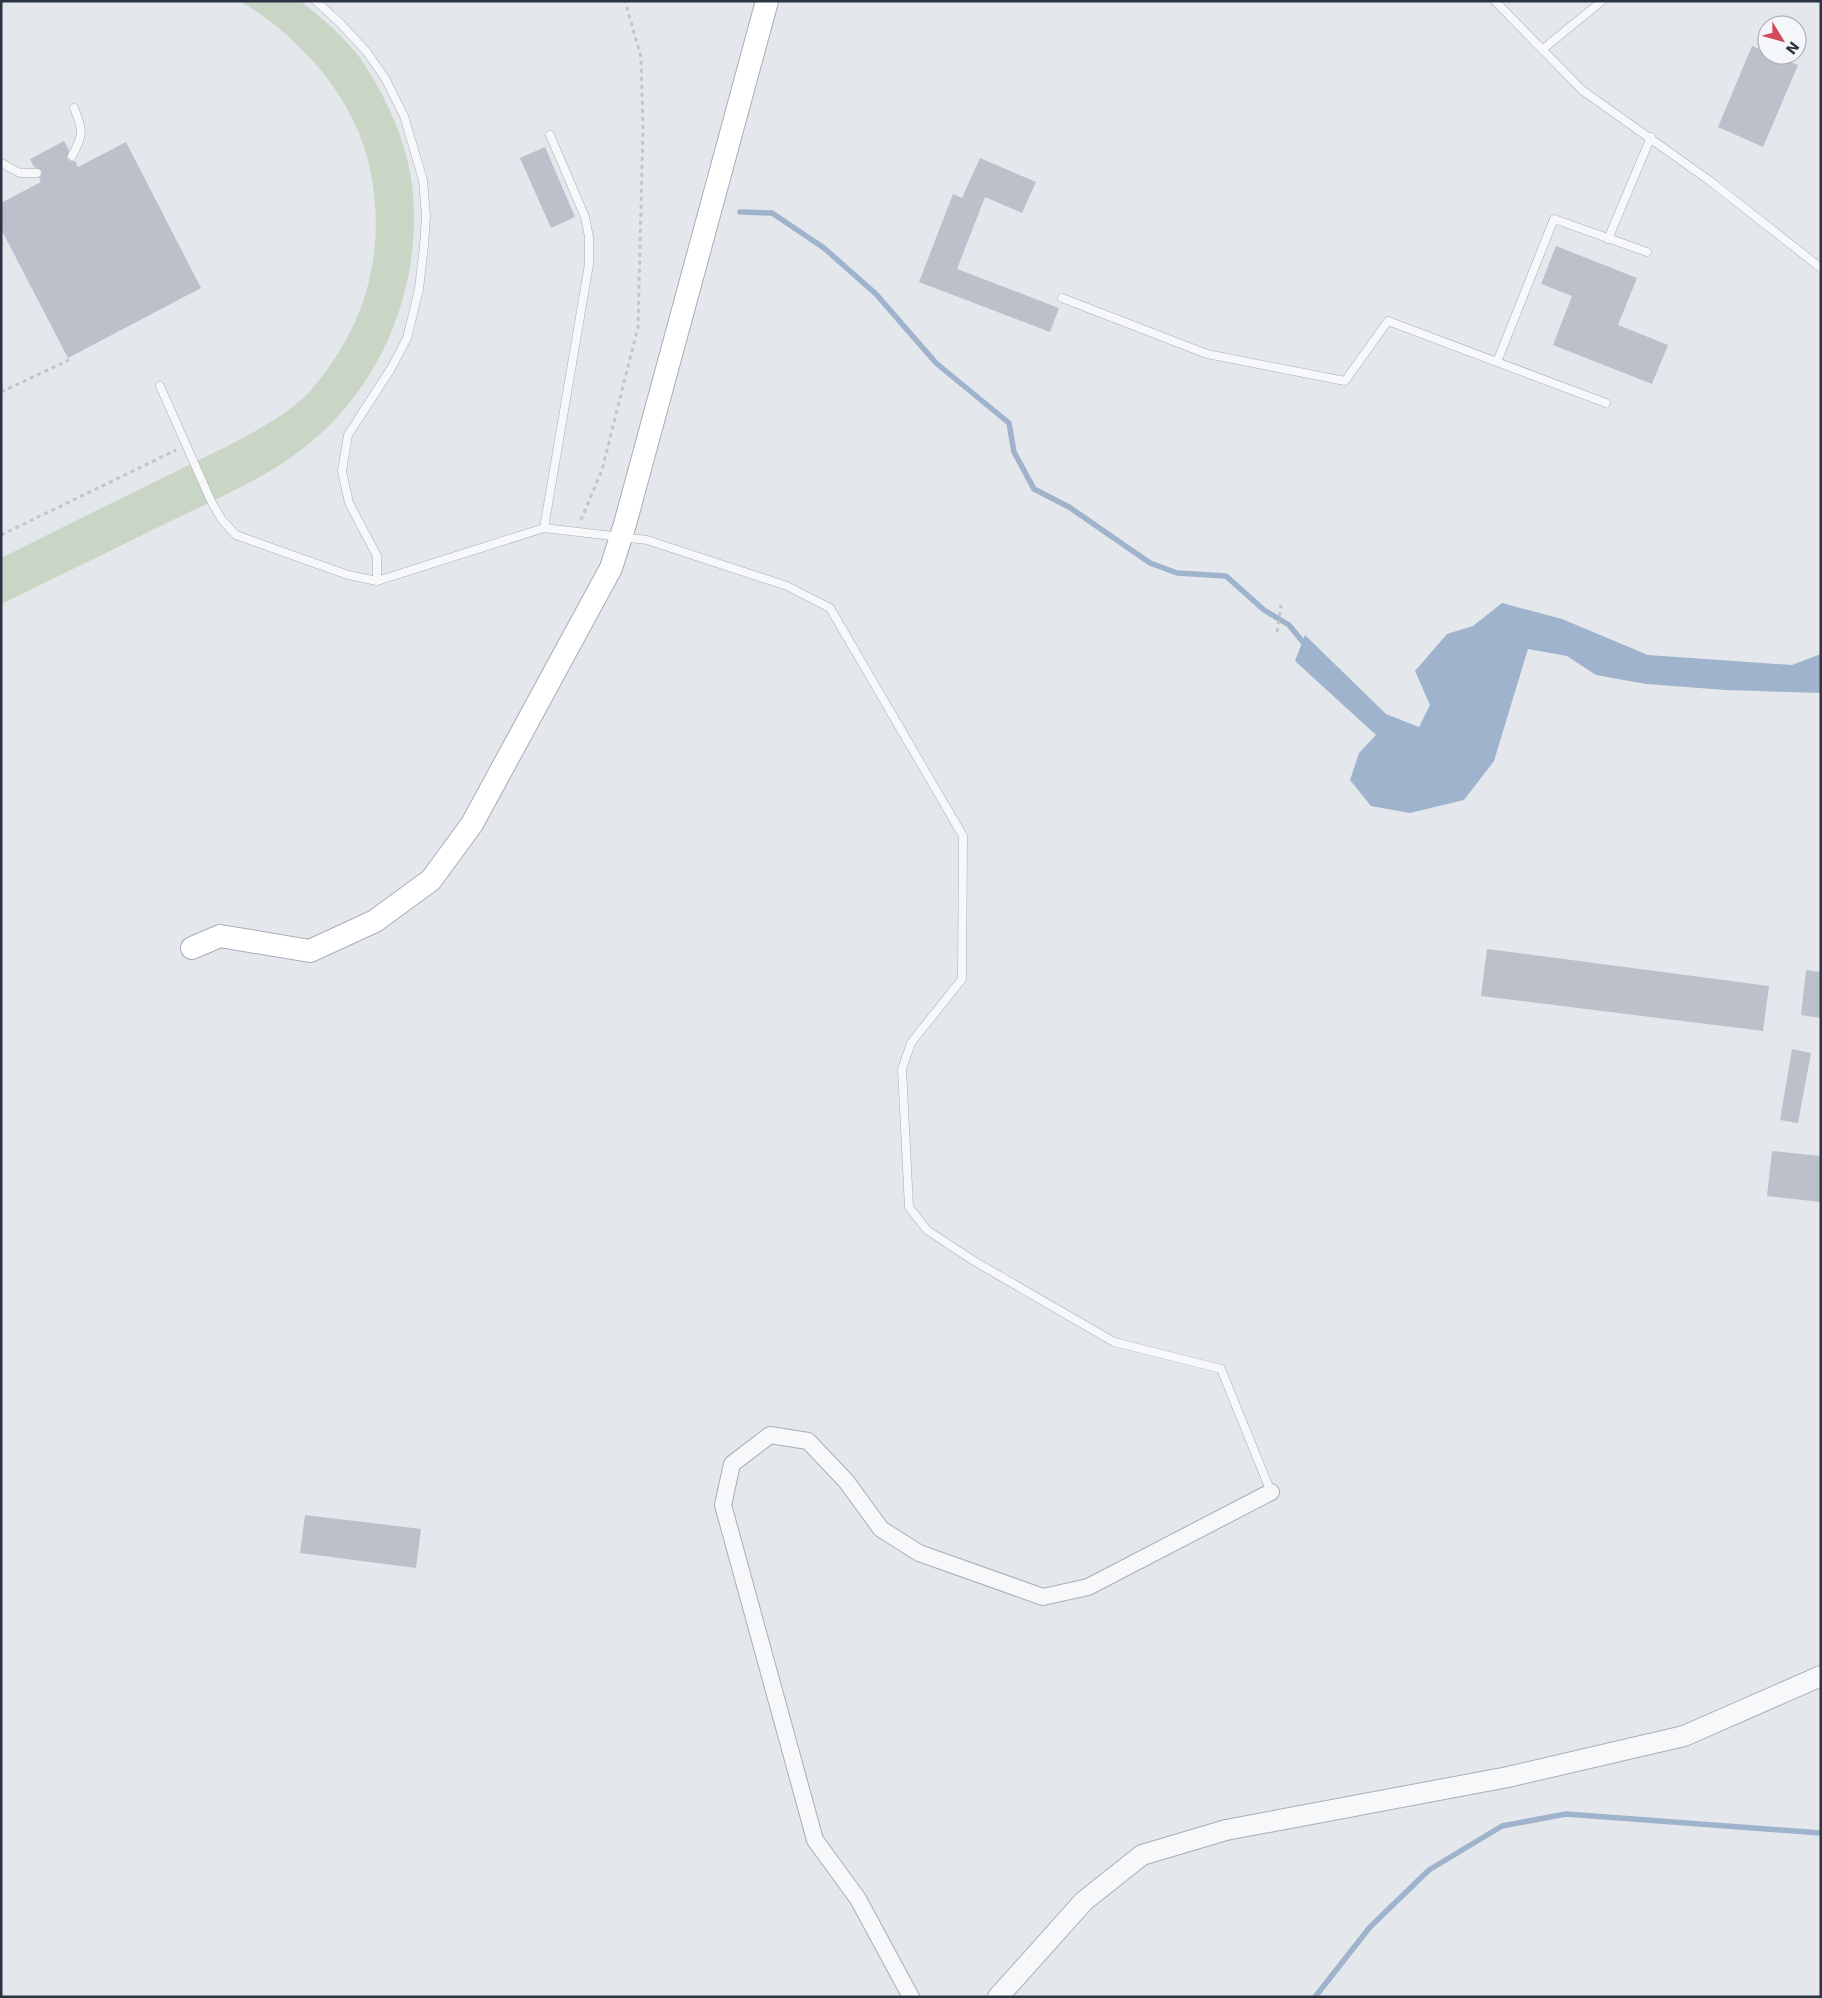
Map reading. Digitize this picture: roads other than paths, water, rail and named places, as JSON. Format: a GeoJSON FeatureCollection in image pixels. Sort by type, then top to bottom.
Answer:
{"type":"FeatureCollection","features":[{"type":"Feature","properties":{"kind":"main road"},"geometry":{"type":"LineString","coordinates":[[192,948],[220,936],[310,951],[374,921],[431,880],[472,824],[611,568],[767,1]]}},
{"type":"Feature","properties":{"kind":"street"},"geometry":{"type":"LineString","coordinates":[[911,1997],[858,1899],[815,1840],[723,1505],[732,1464],[770,1435],[808,1441],[846,1481],[881,1529],[919,1553],[1043,1597],[1088,1586],[1270,1492]]}},
{"type":"Feature","properties":{"kind":"street"},"geometry":{"type":"LineString","coordinates":[[998,1997],[1084,1901],[1142,1854],[1226,1830],[1508,1777],[1684,1736],[1821,1676]]}},
{"type":"Feature","properties":{"kind":"lane"},"geometry":{"type":"LineString","coordinates":[[316,1],[360,44],[385,78],[404,116],[423,180],[426,216],[424,246],[419,289],[407,338],[392,367],[348,435],[342,471],[349,503],[377,556],[377,581]]}},
{"type":"Feature","properties":{"kind":"lane"},"geometry":{"type":"LineString","coordinates":[[1495,1],[1582,90],[1651,137],[1821,268]]}},
{"type":"Feature","properties":{"kind":"lane"},"geometry":{"type":"LineString","coordinates":[[1543,49],[1602,1]]}},
{"type":"Feature","properties":{"kind":"lane"},"geometry":{"type":"LineString","coordinates":[[72,156],[81,140],[82,126],[74,108]]}},
{"type":"Feature","properties":{"kind":"lane"},"geometry":{"type":"LineString","coordinates":[[544,528],[589,264],[589,237],[585,217],[550,135]]}},
{"type":"Feature","properties":{"kind":"lane"},"geometry":{"type":"LineString","coordinates":[[1608,239],[1651,137]]}},
{"type":"Feature","properties":{"kind":"lane"},"geometry":{"type":"LineString","coordinates":[[1,163],[20,173],[37,173]]}},
{"type":"Feature","properties":{"kind":"lane"},"geometry":{"type":"LineString","coordinates":[[1497,362],[1554,219],[1647,252]]}},
{"type":"Feature","properties":{"kind":"lane"},"geometry":{"type":"LineString","coordinates":[[1062,298],[1207,354],[1345,381],[1388,320],[1606,403]]}},
{"type":"Feature","properties":{"kind":"lane"},"geometry":{"type":"LineString","coordinates":[[160,386],[211,501],[222,520],[236,535],[348,576],[377,581],[544,528],[648,540],[787,586],[830,608],[963,836],[962,979],[911,1044],[902,1069],[909,1207],[926,1230],[974,1261],[1114,1342],[1221,1369],[1270,1492]]}},
{"type":"Feature","properties":{"kind":"water"},"geometry":{"type":"Polygon","coordinates":[[[1502,603],[1562,619],[1648,655],[1792,665],[1821,654],[1821,693],[1726,690],[1646,684],[1596,675],[1567,656],[1528,649],[1494,761],[1464,800],[1410,813],[1371,806],[1350,780],[1359,753],[1376,735],[1295,661],[1305,635],[1386,714],[1419,727],[1430,705],[1415,671],[1447,634],[1473,626],[1502,603]]]}},
{"type":"Feature","properties":{"kind":"waterway"},"geometry":{"type":"LineString","coordinates":[[740,212],[772,213],[824,248],[876,294],[936,363],[1009,423],[1014,452],[1034,489],[1069,507],[1150,563],[1177,573],[1226,576],[1264,610],[1289,625],[1307,647]]}},
{"type":"Feature","properties":{"kind":"waterway"},"geometry":{"type":"LineString","coordinates":[[1315,1997],[1370,1927],[1429,1870],[1502,1826],[1566,1814],[1821,1833]]}}]}
